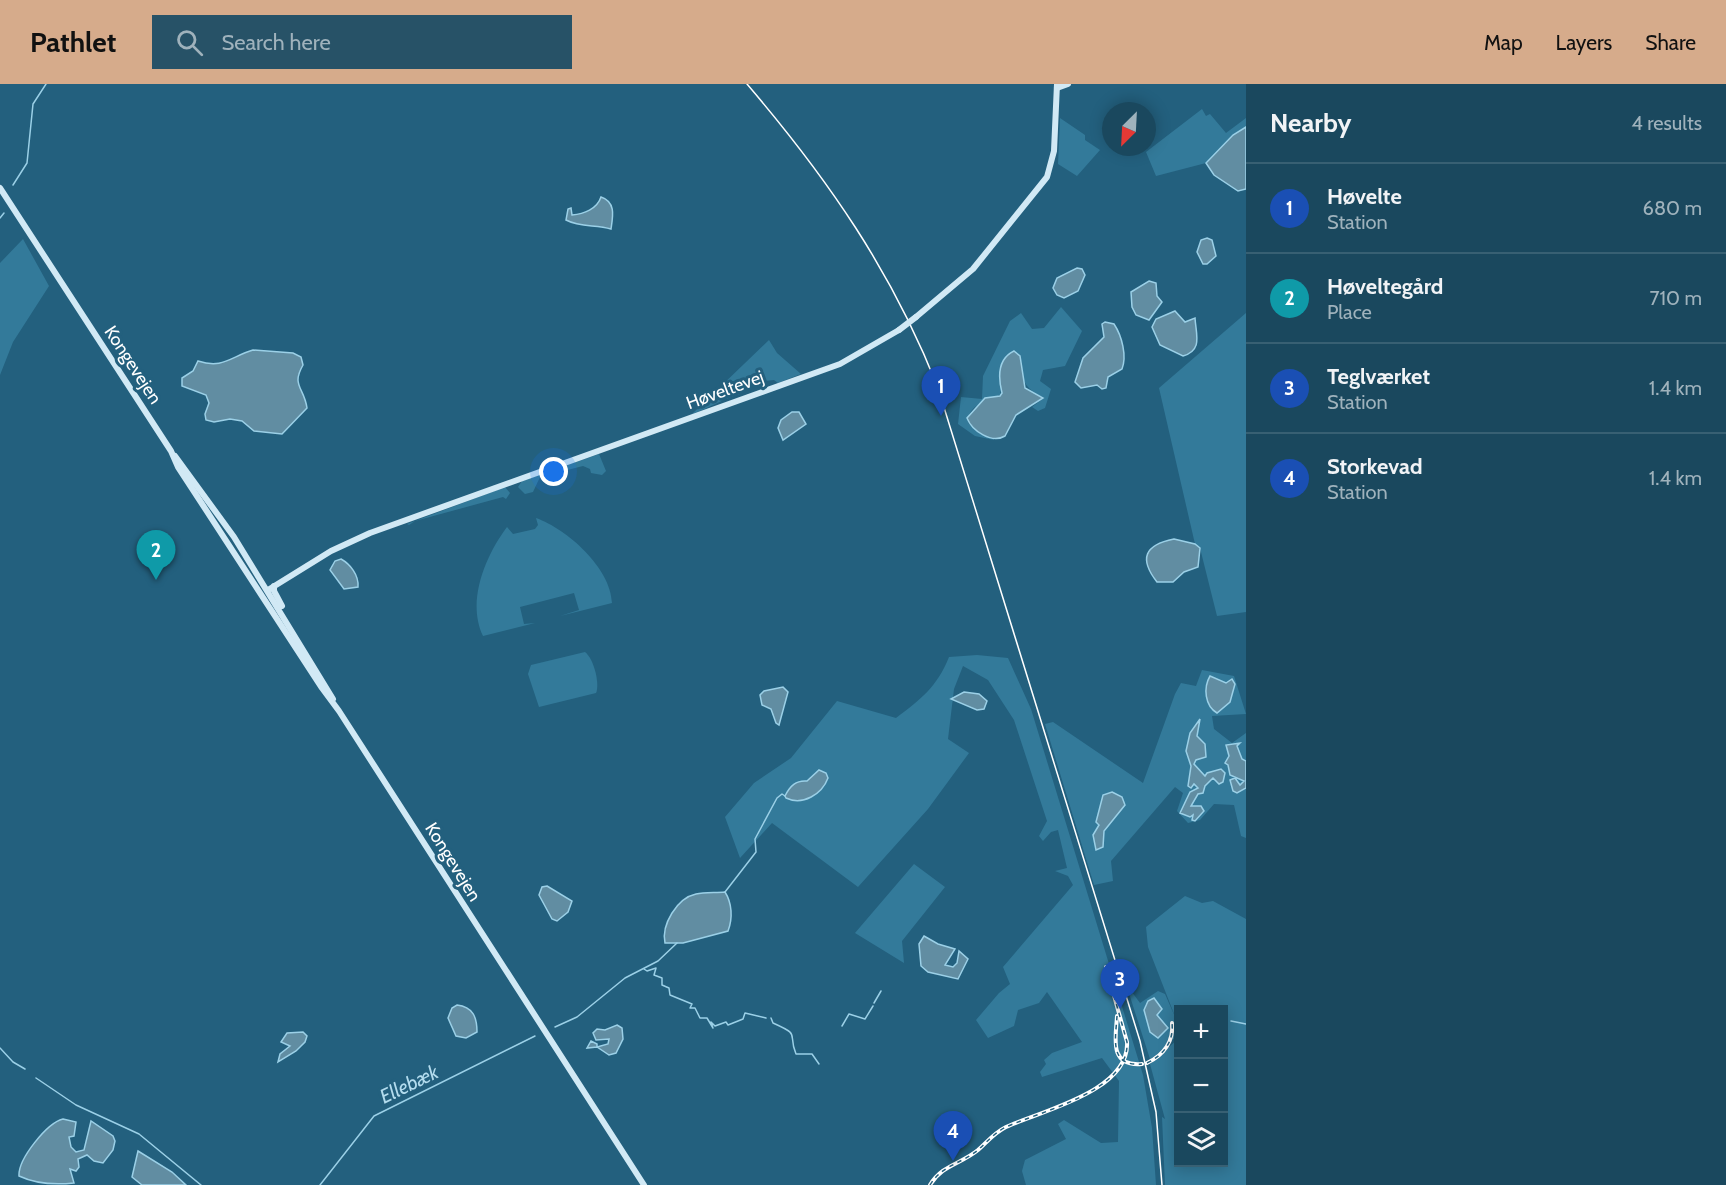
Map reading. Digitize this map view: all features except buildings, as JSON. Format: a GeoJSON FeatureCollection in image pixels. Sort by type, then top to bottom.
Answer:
{"type":"FeatureCollection","features":[{"type":"Feature","properties":{"kind":"main road","name":"Høveltevej"},"geometry":{"type":"LineString","coordinates":[[271,588],[331,551],[370,533],[840,364],[870,350],[916,317],[973,269],[1047,177],[1054,151],[1057,86],[1068,84]]}},
{"type":"Feature","properties":{"kind":"main road","name":"Kongevejen"},"geometry":{"type":"LineString","coordinates":[[0,188],[171,451],[212,519],[339,711],[642,1185]]}},
{"type":"Feature","properties":{"kind":"main road","name":"Kongevejen"},"geometry":{"type":"LineString","coordinates":[[171,451],[258,574],[274,591],[339,711]]}},
{"type":"Feature","properties":{"kind":"main road"},"geometry":{"type":"LineString","coordinates":[[212,519],[236,549],[261,588],[271,588],[267,598],[271,609]]}},
{"type":"Feature","properties":{"kind":"shaded area"},"geometry":{"type":"Polygon","coordinates":[[[1202,109],[1206,116],[1210,114],[1226,133],[1246,118],[1246,127],[1233,135],[1206,163],[1156,176],[1148,156],[1156,156],[1156,144],[1202,109]]]}},
{"type":"Feature","properties":{"kind":"shaded area"},"geometry":{"type":"Polygon","coordinates":[[[1060,118],[1085,135],[1085,140],[1100,150],[1077,176],[1058,164],[1060,118]]]}},
{"type":"Feature","properties":{"kind":"shaded area"},"geometry":{"type":"Polygon","coordinates":[[[1246,127],[1246,189],[1238,191],[1214,175],[1206,163],[1233,135],[1246,127]]]}},
{"type":"Feature","properties":{"kind":"shaded area"},"geometry":{"type":"Polygon","coordinates":[[[601,197],[606,199],[611,206],[613,214],[611,229],[566,220],[568,209],[571,208],[572,215],[585,212],[593,208],[601,197]]]}},
{"type":"Feature","properties":{"kind":"shaded area"},"geometry":{"type":"Polygon","coordinates":[[[1207,238],[1212,240],[1216,256],[1207,264],[1203,264],[1197,252],[1201,240],[1207,238]]]}},
{"type":"Feature","properties":{"kind":"shaded area"},"geometry":{"type":"Polygon","coordinates":[[[23,239],[49,286],[13,342],[0,375],[0,263],[23,239]]]}},
{"type":"Feature","properties":{"kind":"shaded area"},"geometry":{"type":"Polygon","coordinates":[[[1077,268],[1082,269],[1085,275],[1078,291],[1064,298],[1057,295],[1053,288],[1057,278],[1077,268]]]}},
{"type":"Feature","properties":{"kind":"shaded area"},"geometry":{"type":"Polygon","coordinates":[[[1149,281],[1156,283],[1157,296],[1162,302],[1149,320],[1136,315],[1132,307],[1131,292],[1149,281]]]}},
{"type":"Feature","properties":{"kind":"shaded area"},"geometry":{"type":"Polygon","coordinates":[[[1061,307],[1082,331],[1065,366],[1043,370],[1040,381],[1051,389],[1045,408],[1038,411],[1032,407],[1044,398],[1026,385],[1020,355],[1014,351],[1001,364],[1000,395],[979,404],[969,417],[968,423],[984,434],[994,435],[994,440],[975,436],[958,424],[961,397],[982,399],[983,376],[1010,321],[1021,313],[1032,329],[1044,328],[1061,307]]]}},
{"type":"Feature","properties":{"kind":"shaded area"},"geometry":{"type":"Polygon","coordinates":[[[1175,311],[1185,322],[1195,318],[1196,346],[1183,356],[1160,345],[1152,327],[1156,319],[1175,311]]]}},
{"type":"Feature","properties":{"kind":"shaded area"},"geometry":{"type":"Polygon","coordinates":[[[1246,313],[1246,612],[1217,616],[1200,548],[1195,544],[1159,388],[1246,313]]]}},
{"type":"Feature","properties":{"kind":"shaded area"},"geometry":{"type":"Polygon","coordinates":[[[1105,322],[1114,324],[1119,334],[1124,352],[1122,369],[1108,377],[1106,388],[1102,389],[1097,385],[1081,388],[1075,382],[1083,358],[1104,337],[1102,324],[1105,322]]]}},
{"type":"Feature","properties":{"kind":"shaded area"},"geometry":{"type":"Polygon","coordinates":[[[769,340],[777,353],[801,374],[778,383],[774,380],[747,383],[740,394],[692,414],[769,340]]]}},
{"type":"Feature","properties":{"kind":"shaded area"},"geometry":{"type":"Polygon","coordinates":[[[253,350],[293,353],[301,357],[303,365],[298,382],[307,408],[282,434],[254,431],[242,421],[206,420],[205,414],[209,403],[206,395],[182,386],[182,378],[193,371],[198,361],[220,363],[253,350]]]}},
{"type":"Feature","properties":{"kind":"shaded area"},"geometry":{"type":"Polygon","coordinates":[[[1014,351],[1020,356],[1025,388],[1043,398],[1016,415],[1005,436],[989,437],[978,432],[967,418],[985,398],[1000,396],[1002,393],[1000,369],[1004,359],[1014,351]]]}},
{"type":"Feature","properties":{"kind":"shaded area"},"geometry":{"type":"Polygon","coordinates":[[[792,412],[799,412],[806,424],[783,440],[778,428],[781,420],[792,412]]]}},
{"type":"Feature","properties":{"kind":"shaded area"},"geometry":{"type":"Polygon","coordinates":[[[599,454],[606,471],[602,475],[591,473],[590,469],[583,466],[540,477],[533,492],[525,494],[518,487],[522,481],[599,454]]]}},
{"type":"Feature","properties":{"kind":"shaded area"},"geometry":{"type":"Polygon","coordinates":[[[505,487],[510,493],[506,499],[503,497],[407,524],[505,487]]]}},
{"type":"Feature","properties":{"kind":"shaded area"},"geometry":{"type":"Polygon","coordinates":[[[536,518],[561,531],[585,551],[604,577],[610,590],[612,603],[560,616],[579,610],[574,593],[520,607],[524,624],[535,623],[483,636],[478,622],[478,594],[492,551],[507,527],[513,534],[535,529],[538,525],[536,518]]]}},
{"type":"Feature","properties":{"kind":"shaded area"},"geometry":{"type":"Polygon","coordinates":[[[1174,539],[1195,544],[1200,548],[1198,567],[1184,572],[1173,582],[1157,582],[1148,566],[1148,554],[1156,545],[1174,539]]]}},
{"type":"Feature","properties":{"kind":"shaded area"},"geometry":{"type":"Polygon","coordinates":[[[341,559],[353,570],[358,587],[344,589],[330,570],[335,561],[341,559]]]}},
{"type":"Feature","properties":{"kind":"shaded area"},"geometry":{"type":"Polygon","coordinates":[[[585,652],[595,672],[596,693],[539,707],[528,674],[531,665],[585,652]]]}},
{"type":"Feature","properties":{"kind":"shaded area"},"geometry":{"type":"Polygon","coordinates":[[[977,655],[1008,658],[1031,709],[1143,1075],[1152,1128],[1156,1185],[1026,1185],[1022,1171],[1025,1160],[1066,1139],[1058,1124],[1064,1120],[1101,1143],[1118,1142],[1119,1081],[1102,1058],[1042,1077],[1040,1072],[1046,1064],[1044,1060],[1052,1053],[1082,1042],[1047,992],[1039,1003],[1018,1010],[1014,1026],[988,1038],[976,1020],[999,993],[1010,984],[1003,967],[1073,885],[1068,876],[1055,871],[1067,868],[1058,830],[1051,832],[1043,841],[1039,836],[1047,821],[1014,720],[988,680],[963,666],[954,689],[948,739],[969,753],[928,809],[858,887],[772,823],[740,858],[725,817],[754,783],[791,758],[837,701],[896,718],[934,684],[949,657],[977,655]]]}},
{"type":"Feature","properties":{"kind":"shaded area"},"geometry":{"type":"Polygon","coordinates":[[[1202,670],[1234,676],[1246,714],[1212,716],[1214,729],[1232,743],[1246,733],[1246,838],[1241,836],[1234,805],[1214,804],[1200,820],[1188,823],[1177,811],[1183,793],[1175,787],[1111,861],[1113,881],[1094,885],[1045,724],[1053,722],[1143,783],[1175,694],[1181,683],[1196,686],[1202,670]]]}},
{"type":"Feature","properties":{"kind":"shaded area"},"geometry":{"type":"Polygon","coordinates":[[[1210,676],[1226,683],[1232,679],[1235,684],[1230,702],[1217,713],[1210,706],[1206,696],[1206,686],[1210,676]]]}},
{"type":"Feature","properties":{"kind":"shaded area"},"geometry":{"type":"Polygon","coordinates":[[[783,687],[788,692],[779,725],[771,709],[762,705],[760,695],[764,691],[783,687]]]}},
{"type":"Feature","properties":{"kind":"shaded area"},"geometry":{"type":"Polygon","coordinates":[[[964,692],[979,694],[987,701],[984,709],[977,710],[951,699],[964,692]]]}},
{"type":"Feature","properties":{"kind":"shaded area"},"geometry":{"type":"Polygon","coordinates":[[[1200,719],[1197,736],[1205,744],[1206,757],[1196,760],[1194,764],[1205,776],[1207,773],[1221,769],[1225,773],[1223,782],[1219,784],[1213,778],[1205,786],[1203,793],[1198,794],[1191,806],[1201,806],[1204,811],[1195,821],[1192,820],[1193,815],[1190,817],[1180,813],[1190,792],[1198,788],[1194,784],[1191,788],[1188,786],[1191,766],[1186,751],[1190,733],[1200,719]]]}},
{"type":"Feature","properties":{"kind":"shaded area"},"geometry":{"type":"Polygon","coordinates":[[[1240,743],[1237,746],[1242,759],[1246,761],[1246,788],[1237,793],[1233,791],[1230,780],[1235,778],[1240,785],[1244,781],[1230,775],[1228,765],[1225,763],[1229,756],[1226,745],[1240,743]]]}},
{"type":"Feature","properties":{"kind":"shaded area"},"geometry":{"type":"Polygon","coordinates":[[[819,770],[826,773],[828,778],[817,793],[799,800],[786,798],[787,792],[794,784],[807,781],[819,770]]]}},
{"type":"Feature","properties":{"kind":"shaded area"},"geometry":{"type":"Polygon","coordinates":[[[1112,792],[1122,797],[1125,805],[1104,831],[1103,847],[1096,850],[1093,835],[1099,825],[1096,822],[1103,795],[1112,792]]]}},
{"type":"Feature","properties":{"kind":"shaded area"},"geometry":{"type":"Polygon","coordinates":[[[914,864],[945,887],[902,941],[904,963],[855,933],[914,864]]]}},
{"type":"Feature","properties":{"kind":"shaded area"},"geometry":{"type":"Polygon","coordinates":[[[547,886],[572,901],[568,912],[557,921],[552,919],[539,895],[542,887],[547,886]]]}},
{"type":"Feature","properties":{"kind":"shaded area"},"geometry":{"type":"Polygon","coordinates":[[[725,892],[731,911],[728,931],[683,943],[665,943],[665,928],[668,921],[683,901],[696,894],[725,892]]]}},
{"type":"Feature","properties":{"kind":"shaded area"},"geometry":{"type":"Polygon","coordinates":[[[1185,896],[1202,903],[1213,901],[1246,919],[1246,1185],[1165,1185],[1162,1117],[1165,1119],[1150,1064],[1174,1043],[1174,1167],[1228,1167],[1228,1005],[1174,1005],[1174,1014],[1148,947],[1146,927],[1185,896]]]}},
{"type":"Feature","properties":{"kind":"shaded area"},"geometry":{"type":"Polygon","coordinates":[[[924,936],[938,944],[955,949],[945,965],[953,967],[957,963],[959,951],[968,959],[958,979],[928,972],[921,966],[919,944],[924,936]]]}},
{"type":"Feature","properties":{"kind":"shaded area"},"geometry":{"type":"Polygon","coordinates":[[[1126,984],[1140,1003],[1158,991],[1165,994],[1174,1014],[1174,1038],[1150,1059],[1126,984]],[[1154,998],[1145,1005],[1146,1018],[1158,1038],[1166,1030],[1156,1015],[1154,998]]]}},
{"type":"Feature","properties":{"kind":"shaded area"},"geometry":{"type":"Polygon","coordinates":[[[1154,998],[1162,1009],[1157,1015],[1168,1028],[1158,1038],[1150,1032],[1144,1010],[1148,1001],[1154,998]]]}},
{"type":"Feature","properties":{"kind":"shaded area"},"geometry":{"type":"Polygon","coordinates":[[[457,1005],[470,1010],[476,1022],[477,1032],[466,1038],[456,1036],[448,1018],[452,1008],[457,1005]]]}},
{"type":"Feature","properties":{"kind":"shaded area"},"geometry":{"type":"Polygon","coordinates":[[[617,1025],[622,1028],[623,1039],[616,1053],[609,1055],[597,1047],[608,1044],[609,1039],[596,1040],[593,1033],[597,1029],[605,1030],[617,1025]]]}},
{"type":"Feature","properties":{"kind":"shaded area"},"geometry":{"type":"Polygon","coordinates":[[[303,1032],[307,1036],[305,1042],[296,1051],[278,1062],[280,1054],[290,1046],[281,1042],[287,1033],[303,1032]]]}},
{"type":"Feature","properties":{"kind":"shaded area"},"geometry":{"type":"Polygon","coordinates":[[[591,1041],[597,1044],[597,1047],[587,1048],[591,1041]]]}},
{"type":"Feature","properties":{"kind":"shaded area"},"geometry":{"type":"Polygon","coordinates":[[[63,1119],[76,1122],[74,1136],[69,1137],[71,1147],[76,1152],[84,1150],[91,1121],[113,1136],[115,1141],[113,1150],[103,1163],[94,1161],[87,1155],[78,1159],[79,1167],[76,1171],[70,1169],[74,1183],[46,1183],[19,1176],[23,1160],[28,1152],[49,1127],[63,1119]]]}},
{"type":"Feature","properties":{"kind":"shaded area"},"geometry":{"type":"Polygon","coordinates":[[[138,1151],[172,1172],[186,1185],[142,1185],[132,1177],[138,1151]]]}},
{"type":"Feature","properties":{"kind":"waterway"},"geometry":{"type":"LineString","coordinates":[[13,185],[27,163],[33,104],[46,84]]}},
{"type":"Feature","properties":{"kind":"waterway"},"geometry":{"type":"LineString","coordinates":[[0,218],[4,213]]}},
{"type":"Feature","properties":{"kind":"waterway","name":"Ellebæk"},"geometry":{"type":"LineString","coordinates":[[725,892],[756,852],[755,839],[777,798],[782,794],[785,796]]}},
{"type":"Feature","properties":{"kind":"waterway","name":"Ellebæk"},"geometry":{"type":"LineString","coordinates":[[555,1027],[577,1017],[625,978],[658,961],[677,943]]}},
{"type":"Feature","properties":{"kind":"waterway"},"geometry":{"type":"LineString","coordinates":[[644,969],[647,971],[656,968],[654,975],[662,978],[662,985],[669,988],[670,995],[692,1004],[690,1008],[695,1008],[700,1018],[707,1018],[713,1028],[711,1022],[715,1026],[726,1022],[728,1025],[743,1019],[745,1013],[766,1018]]}},
{"type":"Feature","properties":{"kind":"waterway"},"geometry":{"type":"LineString","coordinates":[[874,1003],[881,991]]}},
{"type":"Feature","properties":{"kind":"waterway"},"geometry":{"type":"LineString","coordinates":[[842,1026],[849,1014],[865,1019],[873,1006]]}},
{"type":"Feature","properties":{"kind":"waterway"},"geometry":{"type":"LineString","coordinates":[[771,1018],[773,1023],[791,1033],[796,1054],[812,1054],[819,1064]]}},
{"type":"Feature","properties":{"kind":"waterway"},"geometry":{"type":"LineString","coordinates":[[1231,1021],[1246,1024]]}},
{"type":"Feature","properties":{"kind":"waterway","name":"Ellebæk"},"geometry":{"type":"LineString","coordinates":[[320,1185],[374,1116],[535,1036]]}},
{"type":"Feature","properties":{"kind":"waterway","name":"Ellebæk"},"geometry":{"type":"LineString","coordinates":[[0,1048],[13,1062],[25,1069]]}},
{"type":"Feature","properties":{"kind":"waterway","name":"Ellebæk"},"geometry":{"type":"LineString","coordinates":[[36,1078],[76,1105],[139,1134],[201,1185]]}},
{"type":"Feature","properties":{"kind":"tram line"},"geometry":{"type":"LineString","coordinates":[[747,84],[805,155],[856,228],[900,304],[938,388],[1140,1041],[1156,1112],[1162,1185]]}},
{"type":"Feature","properties":{"kind":"railway"},"geometry":{"type":"LineString","coordinates":[[930,1185],[940,1173],[972,1155],[1002,1129],[1081,1097],[1114,1074],[1124,1059],[1127,1042],[1106,967]]}},
{"type":"Feature","properties":{"kind":"railway"},"geometry":{"type":"LineString","coordinates":[[1117,1016],[1116,1049],[1119,1056],[1131,1064],[1142,1064]]}},
{"type":"Feature","properties":{"kind":"railway"},"geometry":{"type":"LineString","coordinates":[[1147,1063],[1167,1047],[1172,1023]]}},
{"type":"Feature","properties":{"kind":"place","name":"Høvelte"},"geometry":{"type":"Point","coordinates":[941,416]}},
{"type":"Feature","properties":{"kind":"place","name":"Høveltegård"},"geometry":{"type":"Point","coordinates":[156,580]}},
{"type":"Feature","properties":{"kind":"place","name":"Teglværket"},"geometry":{"type":"Point","coordinates":[1120,1009]}},
{"type":"Feature","properties":{"kind":"place","name":"Storkevad"},"geometry":{"type":"Point","coordinates":[953,1161]}}]}
